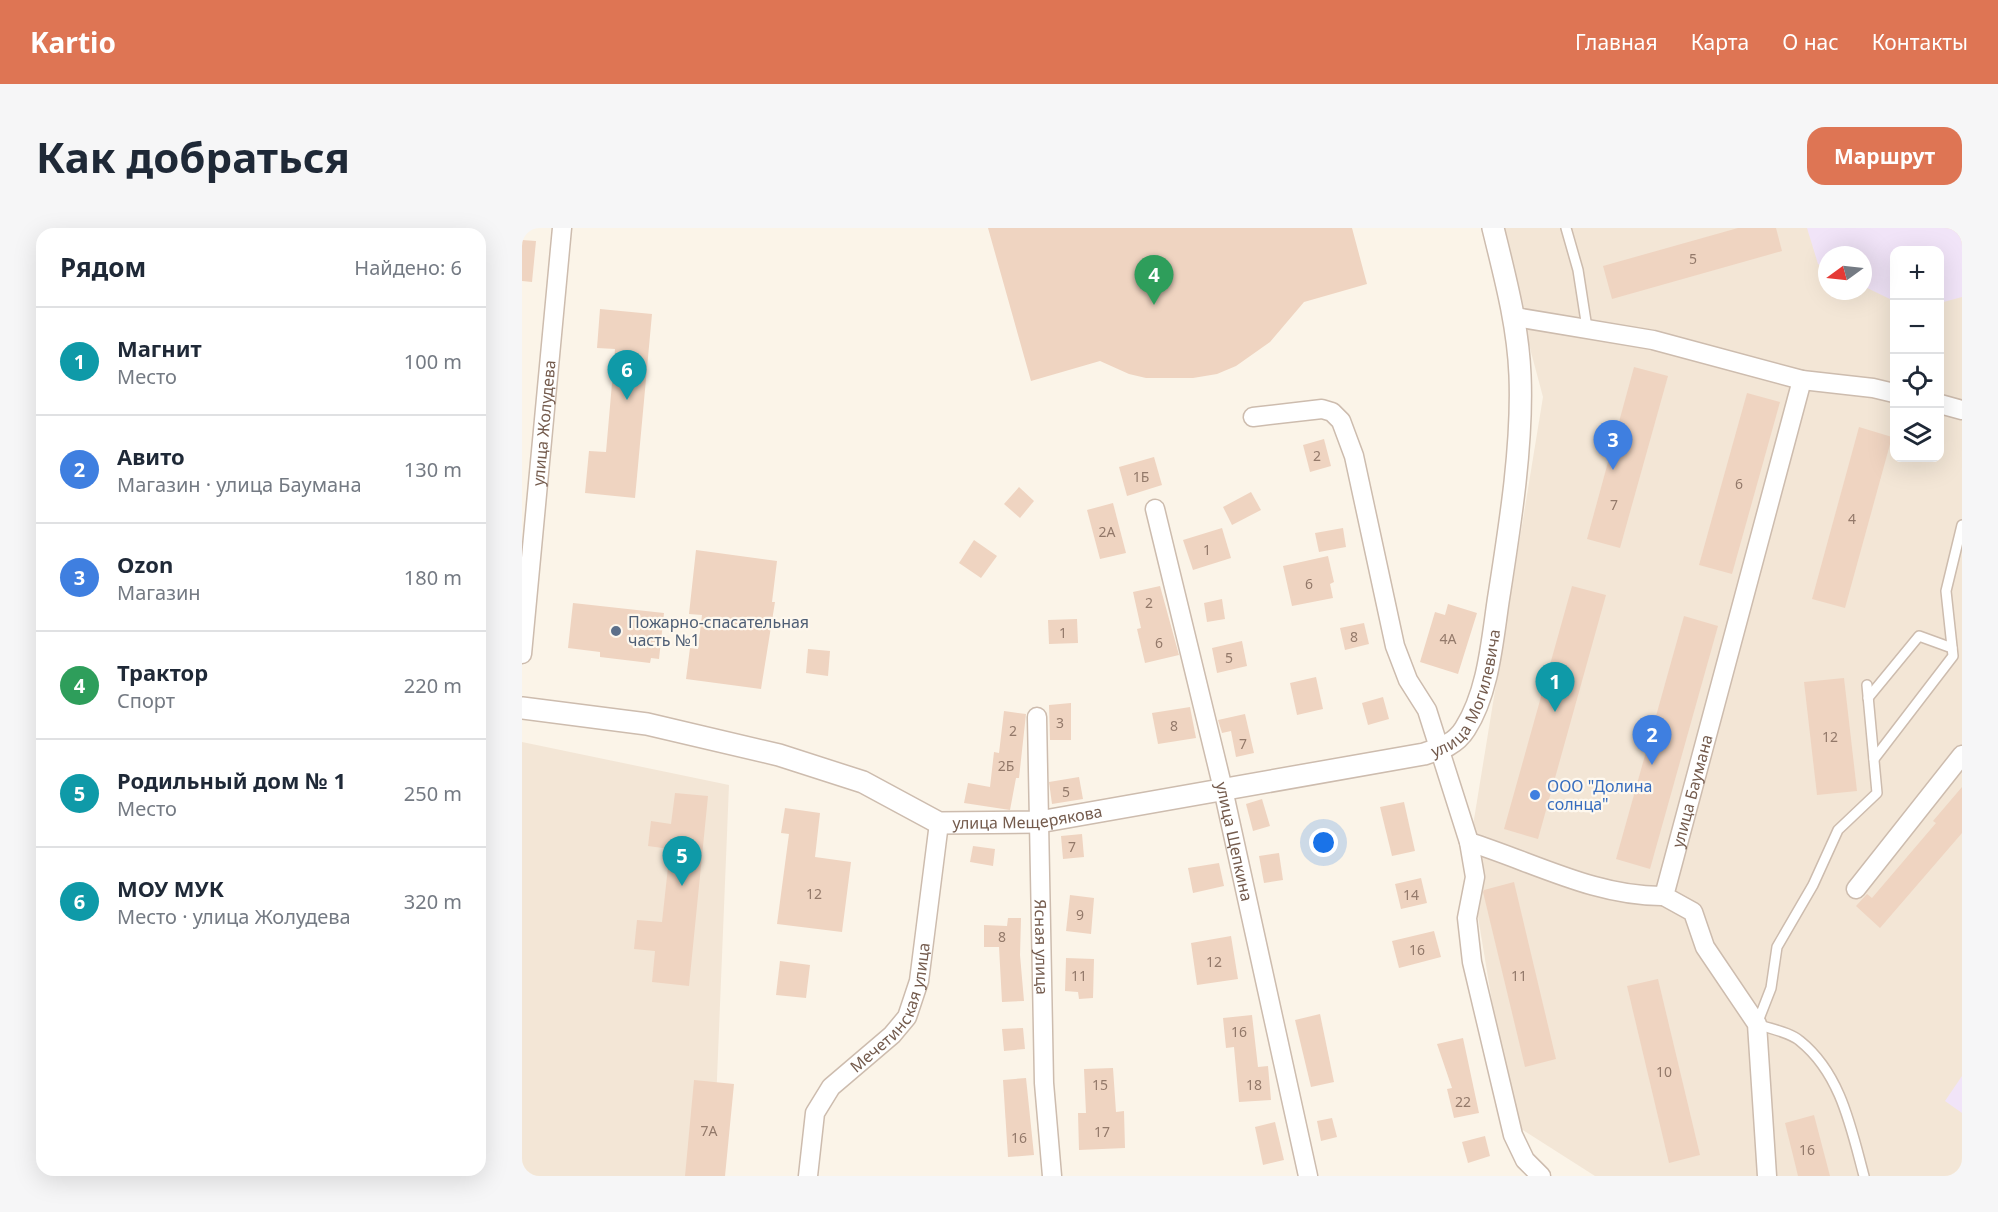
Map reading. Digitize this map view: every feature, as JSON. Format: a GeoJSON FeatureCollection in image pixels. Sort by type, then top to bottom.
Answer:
{"type":"FeatureCollection","features":[{"type":"Feature","properties":{"kind":"street","name":"улица Жолудева"},"geometry":{"type":"LineString","coordinates":[[522,654],[562,228]]}},
{"type":"Feature","properties":{"kind":"street","name":"улица Могилевича"},"geometry":{"type":"LineString","coordinates":[[1493,228],[1515,316],[1520,377],[1518,434],[1509,534],[1492,641],[1480,696],[1465,729],[1453,744],[1439,750],[1469,842],[1475,878],[1467,918],[1472,962],[1513,1134],[1525,1160],[1541,1176]]}},
{"type":"Feature","properties":{"kind":"street"},"geometry":{"type":"LineString","coordinates":[[1515,316],[1653,340],[1802,380],[1890,392]]}},
{"type":"Feature","properties":{"kind":"street","name":"улица Баумана"},"geometry":{"type":"LineString","coordinates":[[1664,896],[1802,380]]}},
{"type":"Feature","properties":{"kind":"street"},"geometry":{"type":"LineString","coordinates":[[1944,405],[1962,410]]}},
{"type":"Feature","properties":{"kind":"street"},"geometry":{"type":"LineString","coordinates":[[1253,417],[1322,409],[1332,412],[1341,421],[1354,456],[1395,646],[1408,680],[1427,710],[1439,750]]}},
{"type":"Feature","properties":{"kind":"street","name":"улица Щепкина"},"geometry":{"type":"LineString","coordinates":[[1155,508],[1223,789],[1308,1176]]}},
{"type":"Feature","properties":{"kind":"street","name":"улица Мещерякова"},"geometry":{"type":"LineString","coordinates":[[522,708],[647,724],[779,755],[863,782],[939,823],[1039,822],[1439,750]]}},
{"type":"Feature","properties":{"kind":"street","name":"Ясная улица"},"geometry":{"type":"LineString","coordinates":[[1037,717],[1044,1083],[1052,1176]]}},
{"type":"Feature","properties":{"kind":"street"},"geometry":{"type":"LineString","coordinates":[[1856,889],[1962,755]]}},
{"type":"Feature","properties":{"kind":"street","name":"Мечетинская улица"},"geometry":{"type":"LineString","coordinates":[[808,1176],[815,1113],[831,1087],[892,1035],[907,1017],[919,981],[939,823]]}},
{"type":"Feature","properties":{"kind":"street"},"geometry":{"type":"LineString","coordinates":[[1469,842],[1604,890],[1637,896],[1664,896],[1693,912],[1705,947],[1757,1024],[1767,1176]]}},
{"type":"Feature","properties":{"kind":"lane"},"geometry":{"type":"LineString","coordinates":[[1566,228],[1578,270],[1587,328]]}},
{"type":"Feature","properties":{"kind":"lane"},"geometry":{"type":"LineString","coordinates":[[1874,759],[1953,656],[1946,591],[1962,525]]}},
{"type":"Feature","properties":{"kind":"lane"},"geometry":{"type":"LineString","coordinates":[[1868,698],[1919,636],[1952,648]]}},
{"type":"Feature","properties":{"kind":"lane"},"geometry":{"type":"LineString","coordinates":[[1864,1176],[1847,1113],[1829,1074],[1799,1039],[1757,1024],[1771,988],[1777,947],[1813,885],[1838,830],[1877,793],[1867,685]]}},
{"type":"Feature","properties":{"kind":"shaded area"},"geometry":{"type":"Polygon","coordinates":[[[1498,228],[1962,228],[1962,1176],[1595,1176],[1512,1123],[1468,856],[1543,397],[1498,228]]]}},
{"type":"Feature","properties":{"kind":"shaded area"},"geometry":{"type":"Polygon","coordinates":[[[1807,228],[1962,228],[1962,297],[1944,302],[1944,246],[1890,246],[1890,299],[1872,290],[1872,246],[1818,246],[1818,264],[1807,228]]]}},
{"type":"Feature","properties":{"kind":"shaded area"},"geometry":{"type":"Polygon","coordinates":[[[522,742],[729,785],[713,1176],[522,1176],[522,742]]]}},
{"type":"Feature","properties":{"kind":"shaded area"},"geometry":{"type":"Polygon","coordinates":[[[1962,1076],[1962,1113],[1945,1101],[1962,1076]]]}},
{"type":"Feature","properties":{"kind":"building"},"geometry":{"type":"Polygon","coordinates":[[[988,228],[1352,228],[1367,284],[1304,302],[1270,342],[1236,366],[1217,374],[1193,378],[1146,378],[1129,374],[1100,361],[1031,381],[988,228]]]}},
{"type":"Feature","properties":{"kind":"building"},"geometry":{"type":"Polygon","coordinates":[[[1738,228],[1776,228],[1782,251],[1612,299],[1603,266],[1738,228]]]}},
{"type":"Feature","properties":{"kind":"building"},"geometry":{"type":"Polygon","coordinates":[[[522,240],[536,241],[532,282],[522,281],[522,240]]]}},
{"type":"Feature","properties":{"kind":"building"},"geometry":{"type":"Polygon","coordinates":[[[600,309],[652,314],[635,498],[585,493],[589,451],[606,452],[615,349],[597,348],[600,309]]]}},
{"type":"Feature","properties":{"kind":"building"},"geometry":{"type":"Polygon","coordinates":[[[1634,367],[1668,376],[1620,548],[1587,539],[1634,367]]]}},
{"type":"Feature","properties":{"kind":"building"},"geometry":{"type":"Polygon","coordinates":[[[1747,393],[1780,402],[1732,574],[1699,565],[1747,393]]]}},
{"type":"Feature","properties":{"kind":"building"},"geometry":{"type":"Polygon","coordinates":[[[1859,427],[1890,436],[1890,444],[1845,608],[1812,599],[1859,427]]]}},
{"type":"Feature","properties":{"kind":"building"},"geometry":{"type":"Polygon","coordinates":[[[1324,439],[1331,466],[1310,472],[1303,445],[1324,439]]]}},
{"type":"Feature","properties":{"kind":"building"},"geometry":{"type":"Polygon","coordinates":[[[1154,457],[1162,485],[1127,496],[1119,467],[1154,457]]]}},
{"type":"Feature","properties":{"kind":"building"},"geometry":{"type":"Polygon","coordinates":[[[1019,487],[1034,501],[1020,518],[1004,504],[1019,487]]]}},
{"type":"Feature","properties":{"kind":"building"},"geometry":{"type":"Polygon","coordinates":[[[1251,492],[1261,510],[1232,525],[1223,507],[1251,492]]]}},
{"type":"Feature","properties":{"kind":"building"},"geometry":{"type":"Polygon","coordinates":[[[1113,503],[1126,553],[1100,559],[1087,510],[1113,503]]]}},
{"type":"Feature","properties":{"kind":"building"},"geometry":{"type":"Polygon","coordinates":[[[1222,528],[1231,558],[1193,570],[1183,540],[1222,528]]]}},
{"type":"Feature","properties":{"kind":"building"},"geometry":{"type":"Polygon","coordinates":[[[1343,528],[1346,547],[1319,552],[1315,533],[1343,528]]]}},
{"type":"Feature","properties":{"kind":"building"},"geometry":{"type":"Polygon","coordinates":[[[974,540],[997,556],[981,578],[959,563],[974,540]]]}},
{"type":"Feature","properties":{"kind":"building"},"geometry":{"type":"Polygon","coordinates":[[[696,550],[777,561],[772,602],[775,602],[761,689],[686,679],[690,648],[698,649],[702,615],[689,614],[696,550]]]}},
{"type":"Feature","properties":{"kind":"building"},"geometry":{"type":"Polygon","coordinates":[[[1328,556],[1334,582],[1330,584],[1333,598],[1292,606],[1283,566],[1328,556]]]}},
{"type":"Feature","properties":{"kind":"building"},"geometry":{"type":"Polygon","coordinates":[[[1160,586],[1179,655],[1145,663],[1137,629],[1141,628],[1133,592],[1160,586]]]}},
{"type":"Feature","properties":{"kind":"building"},"geometry":{"type":"Polygon","coordinates":[[[1572,586],[1606,595],[1538,839],[1504,829],[1572,586]]]}},
{"type":"Feature","properties":{"kind":"building"},"geometry":{"type":"Polygon","coordinates":[[[1222,599],[1225,619],[1207,622],[1204,603],[1222,599]]]}},
{"type":"Feature","properties":{"kind":"building","name":"Пожарно-спасательная часть №1"},"geometry":{"type":"Polygon","coordinates":[[[573,603],[664,613],[659,659],[651,658],[650,663],[600,657],[600,652],[568,648],[573,603]]]}},
{"type":"Feature","properties":{"kind":"building"},"geometry":{"type":"Polygon","coordinates":[[[1448,604],[1477,613],[1458,674],[1420,662],[1435,612],[1445,615],[1448,604]]]}},
{"type":"Feature","properties":{"kind":"building"},"geometry":{"type":"Polygon","coordinates":[[[1684,616],[1718,626],[1650,869],[1616,859],[1684,616]]]}},
{"type":"Feature","properties":{"kind":"building"},"geometry":{"type":"Polygon","coordinates":[[[1077,619],[1078,643],[1049,644],[1048,620],[1077,619]]]}},
{"type":"Feature","properties":{"kind":"building"},"geometry":{"type":"Polygon","coordinates":[[[1364,623],[1369,644],[1345,650],[1340,628],[1364,623]]]}},
{"type":"Feature","properties":{"kind":"building"},"geometry":{"type":"Polygon","coordinates":[[[1242,641],[1247,666],[1217,673],[1212,648],[1242,641]]]}},
{"type":"Feature","properties":{"kind":"building"},"geometry":{"type":"Polygon","coordinates":[[[808,649],[830,651],[828,676],[806,673],[808,649]]]}},
{"type":"Feature","properties":{"kind":"building"},"geometry":{"type":"Polygon","coordinates":[[[1316,677],[1323,709],[1297,715],[1290,683],[1316,677]]]}},
{"type":"Feature","properties":{"kind":"building"},"geometry":{"type":"Polygon","coordinates":[[[1844,678],[1857,791],[1817,795],[1804,682],[1844,678]]]}},
{"type":"Feature","properties":{"kind":"building"},"geometry":{"type":"Polygon","coordinates":[[[1383,697],[1389,719],[1368,725],[1362,703],[1383,697]]]}},
{"type":"Feature","properties":{"kind":"building"},"geometry":{"type":"Polygon","coordinates":[[[1071,703],[1071,740],[1050,740],[1049,705],[1071,703]]]}},
{"type":"Feature","properties":{"kind":"building"},"geometry":{"type":"Polygon","coordinates":[[[1190,707],[1196,738],[1158,744],[1152,713],[1190,707]]]}},
{"type":"Feature","properties":{"kind":"building"},"geometry":{"type":"Polygon","coordinates":[[[1004,711],[1026,714],[1019,778],[1016,778],[1010,810],[964,803],[968,783],[990,787],[994,752],[999,753],[1004,711]]]}},
{"type":"Feature","properties":{"kind":"building"},"geometry":{"type":"Polygon","coordinates":[[[1245,714],[1254,753],[1236,757],[1231,731],[1222,733],[1218,720],[1245,714]]]}},
{"type":"Feature","properties":{"kind":"building"},"geometry":{"type":"Polygon","coordinates":[[[1079,777],[1083,799],[1052,804],[1049,782],[1079,777]]]}},
{"type":"Feature","properties":{"kind":"building"},"geometry":{"type":"Polygon","coordinates":[[[1962,787],[1962,833],[1880,928],[1856,906],[1867,894],[1872,898],[1936,823],[1933,821],[1962,787]]]}},
{"type":"Feature","properties":{"kind":"building"},"geometry":{"type":"Polygon","coordinates":[[[675,793],[708,796],[689,986],[652,982],[655,951],[634,949],[637,920],[662,922],[670,849],[648,846],[651,821],[671,824],[675,793]]]}},
{"type":"Feature","properties":{"kind":"building"},"geometry":{"type":"Polygon","coordinates":[[[1262,799],[1270,826],[1253,831],[1246,804],[1262,799]]]}},
{"type":"Feature","properties":{"kind":"building"},"geometry":{"type":"Polygon","coordinates":[[[1404,802],[1415,851],[1392,856],[1380,807],[1404,802]]]}},
{"type":"Feature","properties":{"kind":"building"},"geometry":{"type":"Polygon","coordinates":[[[785,808],[820,813],[815,857],[851,862],[842,932],[777,924],[789,834],[781,833],[785,808]]]}},
{"type":"Feature","properties":{"kind":"building"},"geometry":{"type":"Polygon","coordinates":[[[1082,834],[1084,857],[1063,859],[1061,836],[1082,834]]]}},
{"type":"Feature","properties":{"kind":"building"},"geometry":{"type":"Polygon","coordinates":[[[973,846],[995,849],[993,866],[970,862],[973,846]]]}},
{"type":"Feature","properties":{"kind":"building"},"geometry":{"type":"Polygon","coordinates":[[[1279,853],[1283,880],[1264,883],[1259,856],[1279,853]]]}},
{"type":"Feature","properties":{"kind":"building"},"geometry":{"type":"Polygon","coordinates":[[[1219,863],[1224,886],[1193,893],[1188,868],[1219,863]]]}},
{"type":"Feature","properties":{"kind":"building"},"geometry":{"type":"Polygon","coordinates":[[[1421,878],[1427,903],[1401,909],[1395,884],[1421,878]]]}},
{"type":"Feature","properties":{"kind":"building"},"geometry":{"type":"Polygon","coordinates":[[[1514,882],[1556,1059],[1525,1067],[1483,892],[1514,882]]]}},
{"type":"Feature","properties":{"kind":"building"},"geometry":{"type":"Polygon","coordinates":[[[1070,895],[1094,898],[1091,934],[1066,931],[1070,895]]]}},
{"type":"Feature","properties":{"kind":"building"},"geometry":{"type":"Polygon","coordinates":[[[1008,918],[1021,918],[1020,955],[1024,1001],[1002,1002],[999,947],[984,947],[984,925],[1007,926],[1008,918]]]}},
{"type":"Feature","properties":{"kind":"building"},"geometry":{"type":"Polygon","coordinates":[[[1434,931],[1441,957],[1399,968],[1392,941],[1434,931]]]}},
{"type":"Feature","properties":{"kind":"building"},"geometry":{"type":"Polygon","coordinates":[[[1231,936],[1238,979],[1197,985],[1191,943],[1231,936]]]}},
{"type":"Feature","properties":{"kind":"building"},"geometry":{"type":"Polygon","coordinates":[[[1066,958],[1094,959],[1093,998],[1079,999],[1078,992],[1065,991],[1066,958]]]}},
{"type":"Feature","properties":{"kind":"building"},"geometry":{"type":"Polygon","coordinates":[[[780,961],[810,965],[806,998],[776,995],[780,961]]]}},
{"type":"Feature","properties":{"kind":"building"},"geometry":{"type":"Polygon","coordinates":[[[1658,979],[1700,1155],[1669,1163],[1627,986],[1658,979]]]}},
{"type":"Feature","properties":{"kind":"building"},"geometry":{"type":"Polygon","coordinates":[[[1320,1014],[1334,1082],[1311,1087],[1295,1020],[1320,1014]]]}},
{"type":"Feature","properties":{"kind":"building"},"geometry":{"type":"Polygon","coordinates":[[[1252,1015],[1258,1067],[1268,1066],[1271,1100],[1239,1102],[1234,1047],[1226,1048],[1223,1018],[1252,1015]]]}},
{"type":"Feature","properties":{"kind":"building"},"geometry":{"type":"Polygon","coordinates":[[[1023,1028],[1025,1049],[1004,1051],[1002,1029],[1023,1028]]]}},
{"type":"Feature","properties":{"kind":"building"},"geometry":{"type":"Polygon","coordinates":[[[1463,1038],[1479,1113],[1454,1118],[1447,1089],[1452,1088],[1437,1044],[1463,1038]]]}},
{"type":"Feature","properties":{"kind":"building"},"geometry":{"type":"Polygon","coordinates":[[[1113,1068],[1116,1112],[1124,1111],[1125,1148],[1079,1150],[1078,1113],[1086,1113],[1084,1069],[1113,1068]]]}},
{"type":"Feature","properties":{"kind":"building"},"geometry":{"type":"Polygon","coordinates":[[[1026,1078],[1034,1155],[1008,1157],[1003,1080],[1026,1078]]]}},
{"type":"Feature","properties":{"kind":"building"},"geometry":{"type":"Polygon","coordinates":[[[694,1080],[734,1084],[725,1176],[685,1176],[694,1080]]]}},
{"type":"Feature","properties":{"kind":"building"},"geometry":{"type":"Polygon","coordinates":[[[1814,1115],[1830,1176],[1798,1176],[1785,1123],[1814,1115]]]}},
{"type":"Feature","properties":{"kind":"building"},"geometry":{"type":"Polygon","coordinates":[[[1332,1118],[1337,1137],[1321,1141],[1317,1121],[1332,1118]]]}},
{"type":"Feature","properties":{"kind":"building"},"geometry":{"type":"Polygon","coordinates":[[[1275,1122],[1284,1160],[1263,1165],[1255,1127],[1275,1122]]]}},
{"type":"Feature","properties":{"kind":"building"},"geometry":{"type":"Polygon","coordinates":[[[1485,1136],[1490,1156],[1468,1163],[1462,1142],[1485,1136]]]}},
{"type":"Feature","properties":{"kind":"place","name":"Трактор"},"geometry":{"type":"Point","coordinates":[1154,305]}},
{"type":"Feature","properties":{"kind":"place","name":"МОУ МУК"},"geometry":{"type":"Point","coordinates":[627,400]}},
{"type":"Feature","properties":{"kind":"place","name":"Ozon"},"geometry":{"type":"Point","coordinates":[1613,470]}},
{"type":"Feature","properties":{"kind":"place","name":"Пожарно-спасательная часть №1"},"geometry":{"type":"Point","coordinates":[616,631]}},
{"type":"Feature","properties":{"kind":"place","name":"Магнит"},"geometry":{"type":"Point","coordinates":[1555,712]}},
{"type":"Feature","properties":{"kind":"place","name":"Авито"},"geometry":{"type":"Point","coordinates":[1652,765]}},
{"type":"Feature","properties":{"kind":"place","name":"ООО \"Долина солнца\""},"geometry":{"type":"Point","coordinates":[1535,795]}},
{"type":"Feature","properties":{"kind":"place","name":"Родильный дом № 1"},"geometry":{"type":"Point","coordinates":[682,886]}}]}
